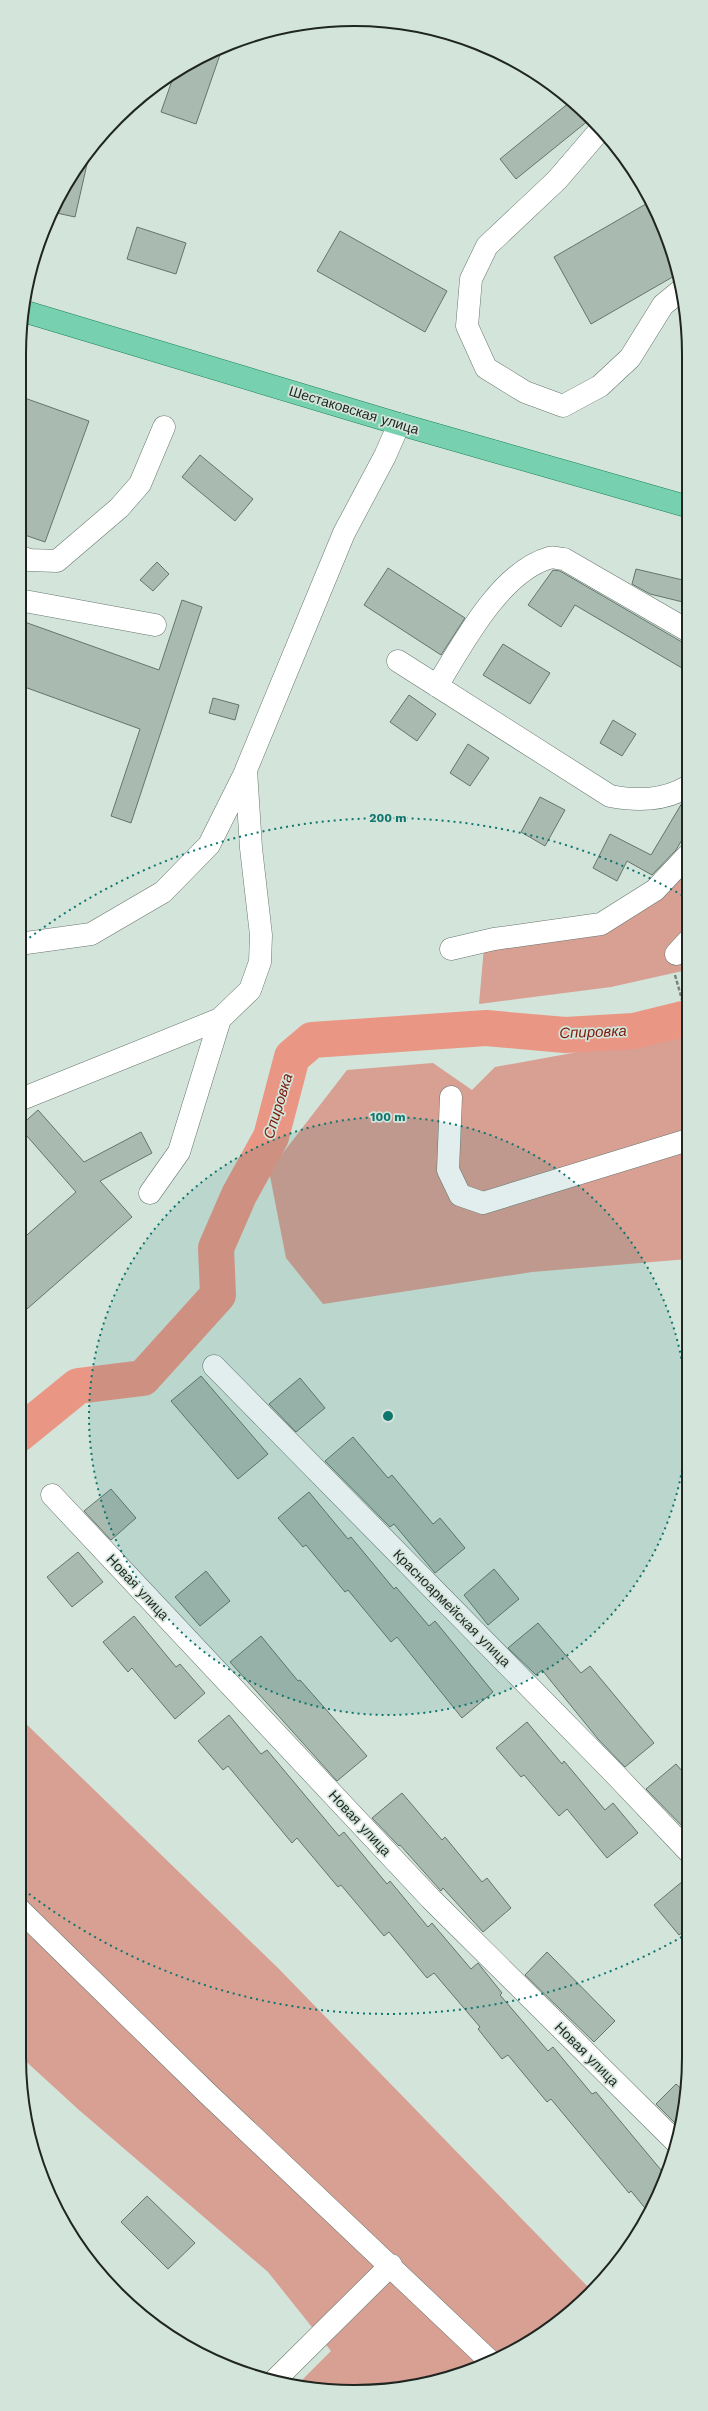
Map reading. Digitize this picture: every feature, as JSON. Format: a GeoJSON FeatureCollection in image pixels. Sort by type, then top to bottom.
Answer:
{"type":"FeatureCollection","features":[{"type":"Feature","properties":{"kind":"main road","name":"Шестаковская улица"},"geometry":{"type":"LineString","coordinates":[[29,313],[399,424],[682,505]]}},
{"type":"Feature","properties":{"kind":"street"},"geometry":{"type":"LineString","coordinates":[[597,134],[557,180],[488,246],[471,278],[467,326],[486,368],[525,392],[564,406],[600,386],[630,358],[663,305],[677,294]]}},
{"type":"Feature","properties":{"kind":"street"},"geometry":{"type":"LineString","coordinates":[[26,943],[91,934],[163,892],[209,845],[246,770],[344,533],[385,456],[399,424]]}},
{"type":"Feature","properties":{"kind":"street"},"geometry":{"type":"LineString","coordinates":[[26,559],[57,561],[119,508],[140,484],[164,427]]}},
{"type":"Feature","properties":{"kind":"street"},"geometry":{"type":"LineString","coordinates":[[437,686],[485,610],[509,583],[529,568],[550,557],[564,560],[682,627]]}},
{"type":"Feature","properties":{"kind":"street"},"geometry":{"type":"LineString","coordinates":[[26,601],[155,625]]}},
{"type":"Feature","properties":{"kind":"street"},"geometry":{"type":"LineString","coordinates":[[398,661],[610,796],[634,801],[673,795],[682,790]]}},
{"type":"Feature","properties":{"kind":"street"},"geometry":{"type":"LineString","coordinates":[[26,1097],[220,1018],[250,990],[260,962],[261,935],[251,848],[246,770]]}},
{"type":"Feature","properties":{"kind":"street"},"geometry":{"type":"LineString","coordinates":[[451,949],[494,939],[601,924],[655,890],[682,861]]}},
{"type":"Feature","properties":{"kind":"street"},"geometry":{"type":"LineString","coordinates":[[150,1193],[179,1152],[220,1018]]}},
{"type":"Feature","properties":{"kind":"street"},"geometry":{"type":"LineString","coordinates":[[451,1098],[448,1170],[460,1196],[483,1203],[682,1142]]}},
{"type":"Feature","properties":{"kind":"street","name":"Красноармейская улица"},"geometry":{"type":"LineString","coordinates":[[214,1366],[612,1771],[682,1845]]}},
{"type":"Feature","properties":{"kind":"street","name":"Новая улица"},"geometry":{"type":"LineString","coordinates":[[52,1495],[431,1899],[672,2138]]}},
{"type":"Feature","properties":{"kind":"street"},"geometry":{"type":"LineString","coordinates":[[26,1916],[206,2092],[391,2265],[486,2357]]}},
{"type":"Feature","properties":{"kind":"street"},"geometry":{"type":"LineString","coordinates":[[279,2376],[391,2265]]}},
{"type":"Feature","properties":{"kind":"path"},"geometry":{"type":"LineString","coordinates":[[681,948],[673,966],[682,1002]]}},
{"type":"Feature","properties":{"kind":"shaded area"},"geometry":{"type":"Polygon","coordinates":[[[682,870],[682,971],[611,987],[479,1004],[484,947],[588,937],[647,904],[682,870]]]}},
{"type":"Feature","properties":{"kind":"shaded area"},"geometry":{"type":"Polygon","coordinates":[[[682,1033],[682,1260],[532,1272],[323,1304],[286,1258],[269,1171],[347,1070],[433,1063],[472,1090],[495,1067],[682,1033]]]}},
{"type":"Feature","properties":{"kind":"shaded area"},"geometry":{"type":"Polygon","coordinates":[[[26,1724],[278,1968],[588,2287],[570,2304],[536,2330],[499,2351],[459,2368],[418,2379],[375,2384],[354,2385],[301,2381],[331,2351],[268,2272],[79,2110],[26,2062],[26,1724]]]}},
{"type":"Feature","properties":{"kind":"building"},"geometry":{"type":"Polygon","coordinates":[[[220,55],[196,124],[161,112],[172,81],[220,55]]]}},
{"type":"Feature","properties":{"kind":"building"},"geometry":{"type":"Polygon","coordinates":[[[567,105],[586,122],[516,179],[500,159],[567,105]]]}},
{"type":"Feature","properties":{"kind":"building"},"geometry":{"type":"Polygon","coordinates":[[[87,163],[75,217],[58,213],[70,190],[87,163]]]}},
{"type":"Feature","properties":{"kind":"building"},"geometry":{"type":"Polygon","coordinates":[[[645,204],[665,249],[673,277],[591,324],[554,257],[645,204]]]}},
{"type":"Feature","properties":{"kind":"building"},"geometry":{"type":"Polygon","coordinates":[[[137,227],[186,243],[176,274],[127,259],[137,227]]]}},
{"type":"Feature","properties":{"kind":"building"},"geometry":{"type":"Polygon","coordinates":[[[340,231],[447,291],[425,332],[317,271],[340,231]]]}},
{"type":"Feature","properties":{"kind":"building"},"geometry":{"type":"Polygon","coordinates":[[[26,398],[89,421],[45,542],[26,535],[26,398]]]}},
{"type":"Feature","properties":{"kind":"building"},"geometry":{"type":"Polygon","coordinates":[[[200,455],[253,499],[235,521],[182,477],[200,455]]]}},
{"type":"Feature","properties":{"kind":"building"},"geometry":{"type":"Polygon","coordinates":[[[157,562],[169,574],[153,591],[140,580],[157,562]]]}},
{"type":"Feature","properties":{"kind":"building"},"geometry":{"type":"Polygon","coordinates":[[[388,568],[465,618],[441,655],[364,605],[388,568]]]}},
{"type":"Feature","properties":{"kind":"building"},"geometry":{"type":"Polygon","coordinates":[[[636,569],[682,580],[682,602],[650,594],[632,584],[636,569]]]}},
{"type":"Feature","properties":{"kind":"building"},"geometry":{"type":"Polygon","coordinates":[[[553,570],[560,571],[682,642],[682,668],[575,605],[561,627],[528,605],[553,570]]]}},
{"type":"Feature","properties":{"kind":"building"},"geometry":{"type":"Polygon","coordinates":[[[182,600],[202,607],[131,823],[111,816],[140,729],[26,688],[26,622],[159,670],[182,600]]]}},
{"type":"Feature","properties":{"kind":"building"},"geometry":{"type":"Polygon","coordinates":[[[503,644],[550,673],[530,704],[483,675],[503,644]]]}},
{"type":"Feature","properties":{"kind":"building"},"geometry":{"type":"Polygon","coordinates":[[[409,695],[436,714],[417,741],[390,722],[409,695]]]}},
{"type":"Feature","properties":{"kind":"building"},"geometry":{"type":"Polygon","coordinates":[[[213,698],[239,705],[235,720],[209,713],[213,698]]]}},
{"type":"Feature","properties":{"kind":"building"},"geometry":{"type":"Polygon","coordinates":[[[613,720],[636,734],[622,756],[600,743],[613,720]]]}},
{"type":"Feature","properties":{"kind":"building"},"geometry":{"type":"Polygon","coordinates":[[[468,744],[489,758],[470,786],[450,773],[468,744]]]}},
{"type":"Feature","properties":{"kind":"building"},"geometry":{"type":"Polygon","coordinates":[[[540,797],[565,810],[545,846],[521,832],[540,797]]]}},
{"type":"Feature","properties":{"kind":"building"},"geometry":{"type":"Polygon","coordinates":[[[682,803],[682,840],[676,850],[652,875],[627,861],[617,881],[593,868],[610,834],[651,855],[682,803]]]}},
{"type":"Feature","properties":{"kind":"building"},"geometry":{"type":"Polygon","coordinates":[[[38,1110],[84,1162],[141,1132],[152,1153],[100,1181],[132,1217],[26,1310],[26,1236],[76,1192],[26,1135],[26,1121],[38,1110]]]}},
{"type":"Feature","properties":{"kind":"building"},"geometry":{"type":"Polygon","coordinates":[[[201,1376],[268,1454],[238,1479],[171,1401],[201,1376]]]}},
{"type":"Feature","properties":{"kind":"building"},"geometry":{"type":"Polygon","coordinates":[[[300,1378],[325,1408],[296,1432],[269,1404],[300,1378]]]}},
{"type":"Feature","properties":{"kind":"building"},"geometry":{"type":"Polygon","coordinates":[[[353,1437],[388,1478],[392,1475],[433,1524],[440,1518],[465,1548],[435,1573],[394,1524],[390,1527],[325,1461],[353,1437]]]}},
{"type":"Feature","properties":{"kind":"building"},"geometry":{"type":"Polygon","coordinates":[[[111,1489],[136,1518],[111,1540],[84,1511],[111,1489]]]}},
{"type":"Feature","properties":{"kind":"building"},"geometry":{"type":"Polygon","coordinates":[[[309,1492],[348,1539],[351,1537],[394,1589],[396,1587],[429,1626],[435,1621],[493,1692],[462,1718],[397,1637],[391,1642],[348,1590],[345,1592],[306,1545],[303,1547],[278,1518],[309,1492]]]}},
{"type":"Feature","properties":{"kind":"building"},"geometry":{"type":"Polygon","coordinates":[[[78,1552],[103,1582],[72,1607],[47,1577],[78,1552]]]}},
{"type":"Feature","properties":{"kind":"building"},"geometry":{"type":"Polygon","coordinates":[[[494,1569],[519,1599],[488,1625],[464,1595],[494,1569]]]}},
{"type":"Feature","properties":{"kind":"building"},"geometry":{"type":"Polygon","coordinates":[[[206,1571],[230,1601],[200,1626],[175,1597],[206,1571]]]}},
{"type":"Feature","properties":{"kind":"building"},"geometry":{"type":"Polygon","coordinates":[[[134,1616],[176,1667],[180,1664],[205,1693],[175,1719],[132,1668],[128,1672],[103,1642],[134,1616]]]}},
{"type":"Feature","properties":{"kind":"building"},"geometry":{"type":"Polygon","coordinates":[[[538,1623],[581,1673],[590,1666],[654,1743],[625,1767],[598,1739],[542,1670],[536,1675],[508,1648],[538,1623]]]}},
{"type":"Feature","properties":{"kind":"building"},"geometry":{"type":"Polygon","coordinates":[[[261,1636],[298,1681],[300,1680],[367,1756],[337,1781],[230,1662],[261,1636]]]}},
{"type":"Feature","properties":{"kind":"building"},"geometry":{"type":"Polygon","coordinates":[[[229,1715],[261,1754],[267,1750],[339,1836],[344,1832],[387,1884],[390,1881],[428,1927],[432,1923],[471,1969],[478,1963],[502,1993],[500,1995],[548,2051],[553,2047],[592,2094],[596,2092],[662,2171],[645,2208],[631,2191],[629,2193],[551,2099],[547,2102],[508,2055],[502,2059],[478,2029],[480,2027],[434,1973],[427,1978],[389,1932],[384,1936],[341,1885],[338,1887],[297,1838],[292,1843],[228,1766],[223,1770],[198,1741],[229,1715]]]}},
{"type":"Feature","properties":{"kind":"building"},"geometry":{"type":"Polygon","coordinates":[[[527,1722],[562,1764],[564,1761],[605,1810],[613,1803],[638,1833],[607,1858],[567,1809],[559,1816],[524,1775],[521,1777],[496,1748],[527,1722]]]}},
{"type":"Feature","properties":{"kind":"building"},"geometry":{"type":"Polygon","coordinates":[[[676,1764],[682,1771],[682,1826],[646,1789],[676,1764]]]}},
{"type":"Feature","properties":{"kind":"building"},"geometry":{"type":"Polygon","coordinates":[[[402,1793],[442,1840],[445,1837],[482,1882],[487,1878],[511,1908],[483,1932],[443,1888],[441,1891],[400,1845],[399,1846],[372,1818],[402,1793]]]}},
{"type":"Feature","properties":{"kind":"building"},"geometry":{"type":"Polygon","coordinates":[[[682,1882],[682,1933],[679,1935],[654,1905],[682,1882]]]}},
{"type":"Feature","properties":{"kind":"building"},"geometry":{"type":"Polygon","coordinates":[[[547,1952],[615,2021],[594,2042],[525,1975],[547,1952]]]}},
{"type":"Feature","properties":{"kind":"building"},"geometry":{"type":"Polygon","coordinates":[[[676,2084],[680,2088],[675,2123],[656,2104],[676,2084]]]}},
{"type":"Feature","properties":{"kind":"building"},"geometry":{"type":"Polygon","coordinates":[[[147,2196],[195,2243],[168,2269],[121,2222],[147,2196]]]}},
{"type":"Feature","properties":{"kind":"waterway","name":"Спировка"},"geometry":{"type":"LineString","coordinates":[[26,1428],[78,1386],[143,1378],[218,1295],[216,1248],[239,1195],[271,1137],[292,1057],[312,1040],[486,1028],[565,1035],[634,1031],[682,1019]]}}]}
